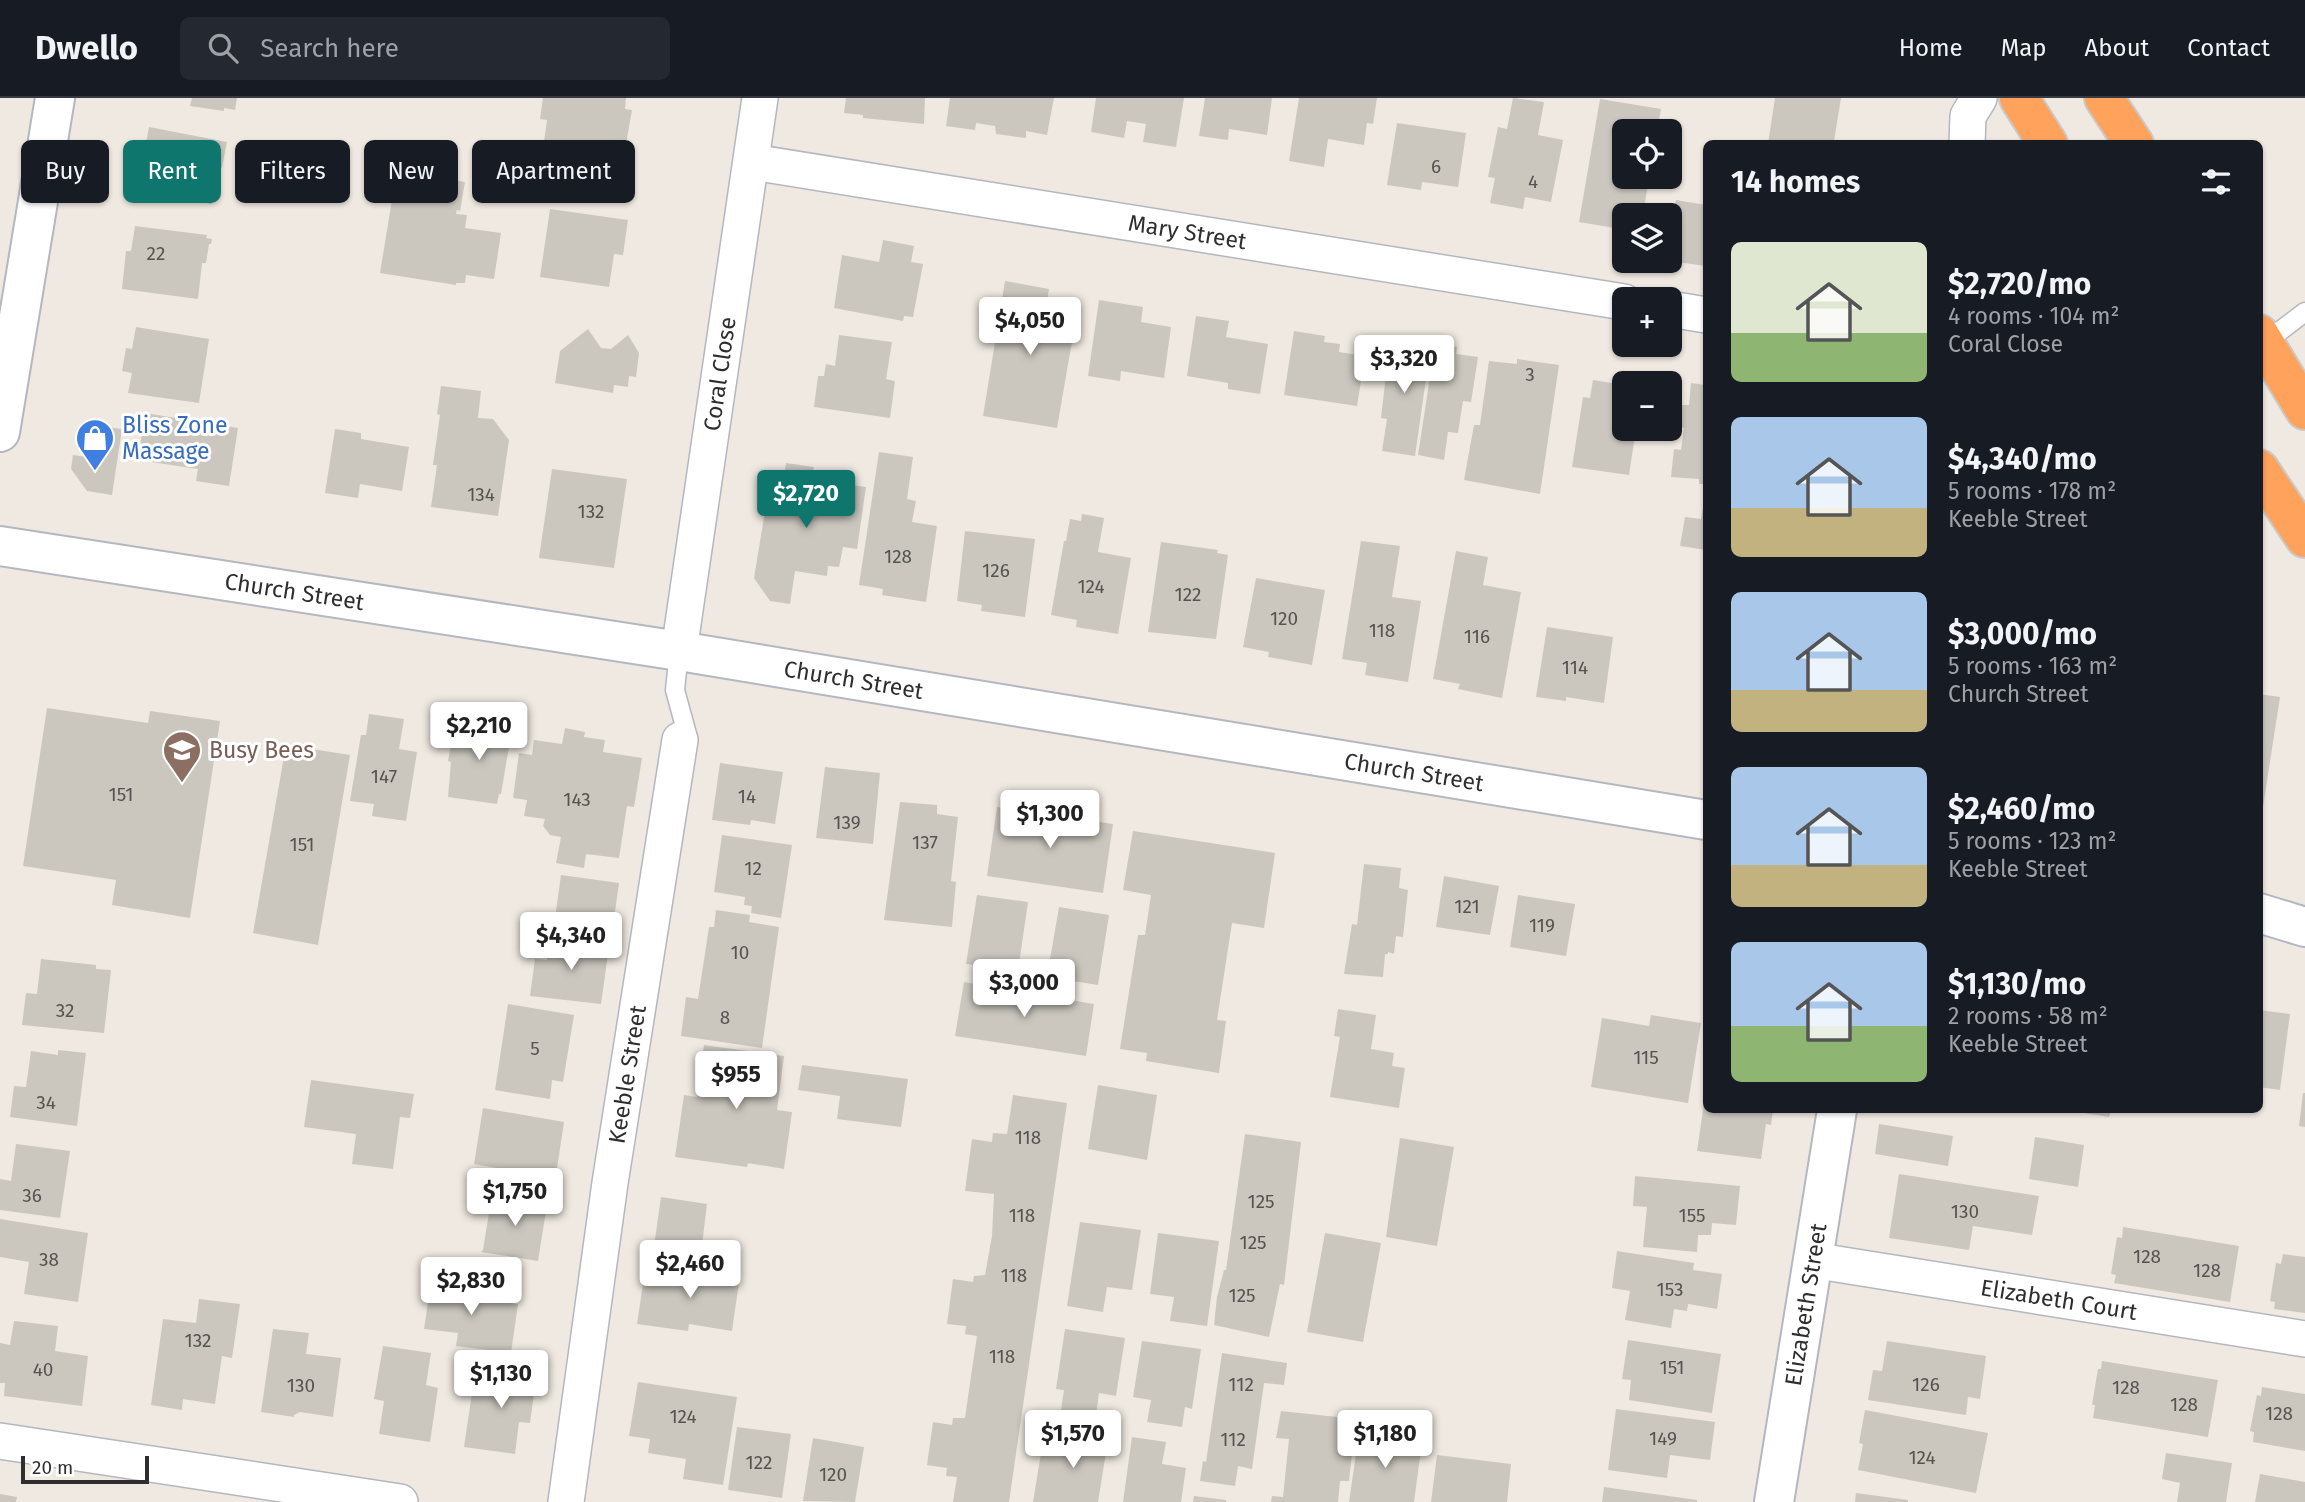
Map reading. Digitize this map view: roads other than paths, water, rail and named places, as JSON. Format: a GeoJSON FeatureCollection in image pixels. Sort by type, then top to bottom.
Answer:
{"type":"FeatureCollection","features":[{"type":"Feature","properties":{"kind":"highway"},"geometry":{"type":"LineString","coordinates":[[2019,98],[2045,140]]}},
{"type":"Feature","properties":{"kind":"highway"},"geometry":{"type":"LineString","coordinates":[[2104,98],[2131,140]]}},
{"type":"Feature","properties":{"kind":"highway"},"geometry":{"type":"LineString","coordinates":[[2263,348],[2305,410]]}},
{"type":"Feature","properties":{"kind":"highway"},"geometry":{"type":"LineString","coordinates":[[2263,475],[2305,538]]}},
{"type":"Feature","properties":{"kind":"street"},"geometry":{"type":"LineString","coordinates":[[0,432],[55,98]]}},
{"type":"Feature","properties":{"kind":"street","name":"Coral Close"},"geometry":{"type":"LineString","coordinates":[[679,651],[760,98]]}},
{"type":"Feature","properties":{"kind":"street","name":"Mary Street"},"geometry":{"type":"LineString","coordinates":[[752,162],[1612,300]]}},
{"type":"Feature","properties":{"kind":"street"},"geometry":{"type":"LineString","coordinates":[[1682,311],[1703,314]]}},
{"type":"Feature","properties":{"kind":"street","name":"Church Street"},"geometry":{"type":"LineString","coordinates":[[0,546],[679,651],[1703,820]]}},
{"type":"Feature","properties":{"kind":"street","name":"Keeble Street"},"geometry":{"type":"LineString","coordinates":[[566,1502],[610,1184],[680,740]]}},
{"type":"Feature","properties":{"kind":"street"},"geometry":{"type":"LineString","coordinates":[[2263,912],[2305,908]]}},
{"type":"Feature","properties":{"kind":"street"},"geometry":{"type":"LineString","coordinates":[[2263,913],[2305,927]]}},
{"type":"Feature","properties":{"kind":"street","name":"Elizabeth Street"},"geometry":{"type":"LineString","coordinates":[[1774,1502],[1836,1113]]}},
{"type":"Feature","properties":{"kind":"street","name":"Elizabeth Court"},"geometry":{"type":"LineString","coordinates":[[1812,1259],[2305,1339]]}},
{"type":"Feature","properties":{"kind":"street"},"geometry":{"type":"LineString","coordinates":[[0,1441],[400,1502]]}},
{"type":"Feature","properties":{"kind":"lane"},"geometry":{"type":"LineString","coordinates":[[2263,344],[2305,312]]}},
{"type":"Feature","properties":{"kind":"lane","name":"Keeble Street"},"geometry":{"type":"LineString","coordinates":[[679,651],[676,690],[687,734],[680,740]]}},
{"type":"Feature","properties":{"kind":"place","name":"Bliss Zone Massage"},"geometry":{"type":"Point","coordinates":[95,472]}},
{"type":"Feature","properties":{"kind":"place","name":"Busy Bees"},"geometry":{"type":"Point","coordinates":[182,784]}}]}
